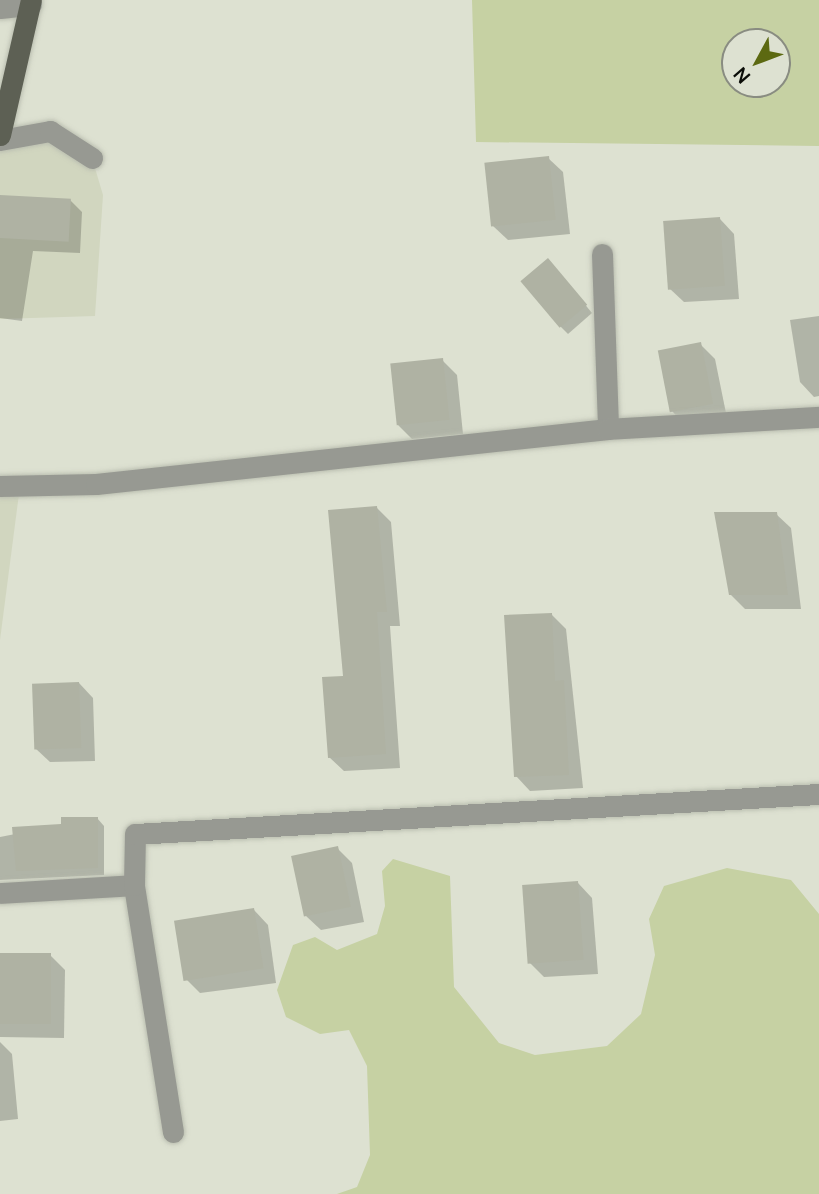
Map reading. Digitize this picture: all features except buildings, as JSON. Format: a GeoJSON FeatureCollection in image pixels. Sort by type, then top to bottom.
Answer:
{"type":"FeatureCollection","features":[{"type":"Feature","properties":{"kind":"main road"},"geometry":{"type":"LineString","coordinates":[[0,135],[31,3]]}},
{"type":"Feature","properties":{"kind":"street"},"geometry":{"type":"LineString","coordinates":[[0,8],[31,3]]}},
{"type":"Feature","properties":{"kind":"street"},"geometry":{"type":"LineString","coordinates":[[0,140],[50,131],[92,158]]}},
{"type":"Feature","properties":{"kind":"street"},"geometry":{"type":"LineString","coordinates":[[602,254],[608,429]]}},
{"type":"Feature","properties":{"kind":"street"},"geometry":{"type":"LineString","coordinates":[[0,486],[96,484],[608,429],[819,417]]}},
{"type":"Feature","properties":{"kind":"street"},"geometry":{"type":"LineString","coordinates":[[173,1132],[135,885],[135,834],[819,794]]}},
{"type":"Feature","properties":{"kind":"street"},"geometry":{"type":"LineString","coordinates":[[0,893],[135,885]]}},
{"type":"Feature","properties":{"kind":"shaded area"},"geometry":{"type":"Polygon","coordinates":[[[50,131],[92,158],[103,195],[95,316],[0,319],[0,140],[50,131]]]}},
{"type":"Feature","properties":{"kind":"shaded area"},"geometry":{"type":"Polygon","coordinates":[[[0,486],[20,486],[0,640],[0,486]]]}},
{"type":"Feature","properties":{"kind":"green space"},"geometry":{"type":"Polygon","coordinates":[[[472,0],[819,0],[819,146],[476,142],[472,0]]]}},
{"type":"Feature","properties":{"kind":"green space"},"geometry":{"type":"Polygon","coordinates":[[[393,859],[450,876],[454,987],[499,1043],[535,1055],[607,1046],[641,1014],[655,955],[649,919],[664,886],[727,868],[791,880],[819,914],[819,1194],[337,1194],[357,1187],[370,1155],[367,1066],[349,1030],[320,1034],[286,1017],[277,990],[293,945],[315,937],[337,950],[377,934],[385,906],[382,871],[393,859]]]}}]}
